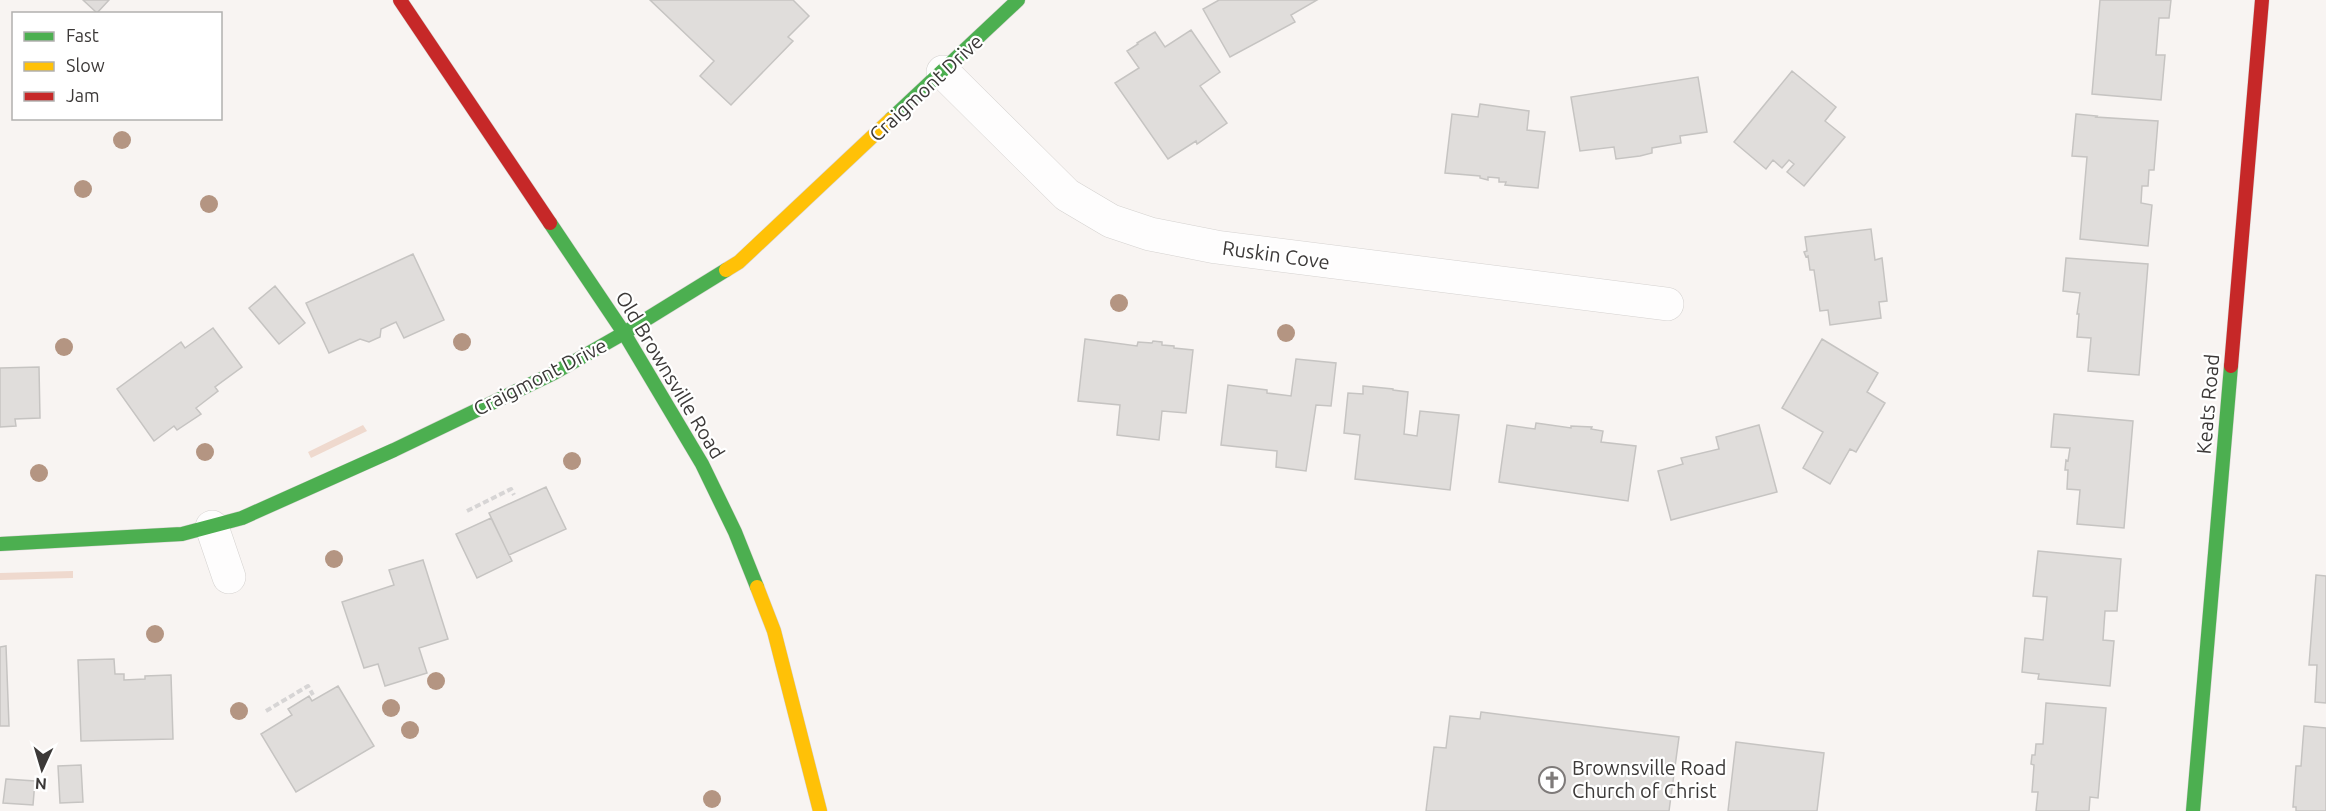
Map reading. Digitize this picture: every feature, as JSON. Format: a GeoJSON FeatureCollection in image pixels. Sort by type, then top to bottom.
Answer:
{"type":"FeatureCollection","features":[{"type":"Feature","properties":{"kind":"street","name":"Old Brownsville Road"},"geometry":{"type":"LineString","coordinates":[[400,0],[624,333],[702,464],[735,532],[774,631],[820,811]]}},
{"type":"Feature","properties":{"kind":"street","name":"Craigmont Drive"},"geometry":{"type":"LineString","coordinates":[[0,544],[150,537],[212,527],[243,518],[394,450],[554,373],[739,262],[1018,0]]}},
{"type":"Feature","properties":{"kind":"street","name":"Keats Road"},"geometry":{"type":"LineString","coordinates":[[2193,811],[2262,0]]}},
{"type":"Feature","properties":{"kind":"street","name":"Ruskin Cove"},"geometry":{"type":"LineString","coordinates":[[943,72],[1067,195],[1111,221],[1150,234],[1238,250],[1667,304]]}},
{"type":"Feature","properties":{"kind":"street"},"geometry":{"type":"LineString","coordinates":[[212,527],[229,577]]}},
{"type":"Feature","properties":{"kind":"path"},"geometry":{"type":"LineString","coordinates":[[466,511],[511,489],[514,495]]}},
{"type":"Feature","properties":{"kind":"path"},"geometry":{"type":"LineString","coordinates":[[266,711],[308,686],[313,695]]}},
{"type":"Feature","properties":{"kind":"shaded area"},"geometry":{"type":"Polygon","coordinates":[[[363,425],[367,431],[311,458],[308,452],[363,425]]]}},
{"type":"Feature","properties":{"kind":"shaded area"},"geometry":{"type":"Polygon","coordinates":[[[73,571],[73,578],[0,580],[0,573],[73,571]]]}},
{"type":"Feature","properties":{"kind":"building"},"geometry":{"type":"Polygon","coordinates":[[[83,0],[109,0],[98,12],[83,0]]]}},
{"type":"Feature","properties":{"kind":"building"},"geometry":{"type":"Polygon","coordinates":[[[650,0],[793,0],[809,16],[788,37],[793,41],[731,105],[700,76],[714,61],[650,0]]]}},
{"type":"Feature","properties":{"kind":"building"},"geometry":{"type":"Polygon","coordinates":[[[1219,0],[1317,0],[1291,15],[1295,22],[1230,57],[1203,9],[1219,0]]]}},
{"type":"Feature","properties":{"kind":"building"},"geometry":{"type":"Polygon","coordinates":[[[2100,0],[2171,0],[2169,18],[2159,18],[2156,55],[2165,55],[2161,100],[2092,94],[2100,0]]]}},
{"type":"Feature","properties":{"kind":"building"},"geometry":{"type":"Polygon","coordinates":[[[1191,30],[1220,72],[1200,86],[1227,123],[1197,144],[1196,141],[1168,159],[1115,83],[1139,68],[1127,51],[1137,43],[1155,32],[1165,47],[1191,30]]]}},
{"type":"Feature","properties":{"kind":"building"},"geometry":{"type":"Polygon","coordinates":[[[1792,71],[1836,107],[1825,121],[1845,137],[1804,186],[1787,172],[1794,164],[1789,160],[1782,168],[1773,160],[1766,169],[1734,142],[1792,71]]]}},
{"type":"Feature","properties":{"kind":"building"},"geometry":{"type":"Polygon","coordinates":[[[1698,77],[1707,132],[1680,136],[1681,143],[1652,148],[1652,153],[1640,156],[1616,159],[1614,147],[1580,151],[1571,97],[1698,77]]]}},
{"type":"Feature","properties":{"kind":"building"},"geometry":{"type":"Polygon","coordinates":[[[1480,104],[1529,111],[1527,130],[1545,132],[1538,188],[1505,185],[1506,182],[1499,182],[1499,178],[1488,177],[1488,180],[1480,176],[1445,173],[1452,114],[1478,117],[1480,104]]]}},
{"type":"Feature","properties":{"kind":"building"},"geometry":{"type":"Polygon","coordinates":[[[2076,114],[2158,121],[2154,170],[2149,170],[2148,186],[2142,186],[2141,203],[2152,205],[2148,246],[2080,239],[2087,157],[2072,156],[2076,114]]]}},
{"type":"Feature","properties":{"kind":"building"},"geometry":{"type":"Polygon","coordinates":[[[1871,229],[1875,260],[1882,258],[1887,301],[1879,302],[1881,318],[1830,325],[1828,310],[1820,311],[1814,270],[1810,270],[1808,256],[1806,257],[1804,252],[1807,251],[1805,237],[1871,229]]]}},
{"type":"Feature","properties":{"kind":"building"},"geometry":{"type":"Polygon","coordinates":[[[413,254],[444,320],[404,338],[396,322],[381,329],[380,337],[369,342],[360,339],[329,353],[306,303],[413,254]]]}},
{"type":"Feature","properties":{"kind":"building"},"geometry":{"type":"Polygon","coordinates":[[[2066,258],[2148,264],[2139,375],[2088,371],[2091,338],[2077,337],[2080,293],[2063,291],[2066,258]]]}},
{"type":"Feature","properties":{"kind":"building"},"geometry":{"type":"Polygon","coordinates":[[[275,286],[305,323],[279,344],[249,308],[275,286]]]}},
{"type":"Feature","properties":{"kind":"building"},"geometry":{"type":"Polygon","coordinates":[[[213,328],[242,367],[215,387],[218,391],[196,408],[201,414],[177,430],[174,426],[154,441],[117,389],[181,342],[185,348],[213,328]]]}},
{"type":"Feature","properties":{"kind":"building"},"geometry":{"type":"Polygon","coordinates":[[[1085,339],[1137,346],[1138,342],[1152,343],[1153,341],[1162,342],[1162,345],[1174,346],[1174,348],[1193,350],[1186,413],[1162,411],[1159,440],[1117,435],[1120,405],[1078,401],[1085,339]]]}},
{"type":"Feature","properties":{"kind":"building"},"geometry":{"type":"Polygon","coordinates":[[[1822,339],[1878,373],[1867,392],[1885,403],[1856,452],[1850,449],[1830,484],[1803,468],[1823,432],[1782,408],[1822,339]]]}},
{"type":"Feature","properties":{"kind":"building"},"geometry":{"type":"Polygon","coordinates":[[[1296,359],[1336,363],[1331,406],[1316,405],[1306,471],[1276,467],[1277,451],[1221,445],[1228,385],[1291,396],[1296,359]]]}},
{"type":"Feature","properties":{"kind":"building"},"geometry":{"type":"Polygon","coordinates":[[[39,367],[40,418],[15,419],[16,426],[0,427],[0,368],[39,367]]]}},
{"type":"Feature","properties":{"kind":"building"},"geometry":{"type":"Polygon","coordinates":[[[1363,386],[1408,392],[1404,434],[1417,436],[1420,411],[1459,415],[1450,490],[1355,479],[1360,435],[1344,433],[1348,393],[1363,394],[1363,386]]]}},
{"type":"Feature","properties":{"kind":"building"},"geometry":{"type":"Polygon","coordinates":[[[2054,414],[2133,421],[2124,528],[2077,524],[2080,490],[2067,489],[2068,470],[2065,470],[2070,448],[2051,447],[2054,414]]]}},
{"type":"Feature","properties":{"kind":"building"},"geometry":{"type":"Polygon","coordinates":[[[1536,423],[1571,428],[1571,426],[1592,427],[1591,429],[1603,431],[1601,442],[1636,446],[1628,501],[1499,482],[1507,425],[1535,429],[1536,423]]]}},
{"type":"Feature","properties":{"kind":"building"},"geometry":{"type":"Polygon","coordinates":[[[1759,425],[1777,492],[1671,520],[1658,471],[1683,464],[1681,458],[1719,449],[1716,437],[1759,425]]]}},
{"type":"Feature","properties":{"kind":"building"},"geometry":{"type":"Polygon","coordinates":[[[546,487],[566,529],[509,555],[489,513],[546,487]]]}},
{"type":"Feature","properties":{"kind":"building"},"geometry":{"type":"Polygon","coordinates":[[[491,518],[512,561],[477,578],[456,534],[491,518]]]}},
{"type":"Feature","properties":{"kind":"building"},"geometry":{"type":"Polygon","coordinates":[[[2038,551],[2121,559],[2117,611],[2105,611],[2103,640],[2114,641],[2110,686],[2038,679],[2039,674],[2022,672],[2025,638],[2043,640],[2047,597],[2033,596],[2038,551]]]}},
{"type":"Feature","properties":{"kind":"building"},"geometry":{"type":"Polygon","coordinates":[[[423,560],[448,639],[419,648],[427,673],[385,686],[378,664],[364,668],[342,602],[394,585],[389,570],[423,560]]]}},
{"type":"Feature","properties":{"kind":"building"},"geometry":{"type":"Polygon","coordinates":[[[2316,575],[2326,576],[2326,703],[2315,702],[2317,665],[2309,665],[2316,575]]]}},
{"type":"Feature","properties":{"kind":"building"},"geometry":{"type":"Polygon","coordinates":[[[6,646],[9,726],[0,726],[0,647],[6,646]]]}},
{"type":"Feature","properties":{"kind":"building"},"geometry":{"type":"Polygon","coordinates":[[[114,659],[115,674],[124,674],[124,680],[171,675],[173,739],[81,741],[78,660],[114,659]]]}},
{"type":"Feature","properties":{"kind":"building"},"geometry":{"type":"Polygon","coordinates":[[[338,686],[374,746],[296,792],[261,734],[292,715],[288,709],[309,696],[312,701],[338,686]]]}},
{"type":"Feature","properties":{"kind":"building"},"geometry":{"type":"Polygon","coordinates":[[[2046,703],[2106,708],[2098,798],[2090,797],[2089,811],[2036,811],[2038,792],[2032,792],[2034,765],[2031,764],[2036,744],[2043,744],[2046,703]]]}},
{"type":"Feature","properties":{"kind":"building","name":"Brownsville Road Church of Christ"},"geometry":{"type":"Polygon","coordinates":[[[1481,712],[1679,737],[1669,811],[1426,811],[1434,747],[1446,748],[1450,716],[1480,719],[1481,712]]]}},
{"type":"Feature","properties":{"kind":"building"},"geometry":{"type":"Polygon","coordinates":[[[2304,726],[2326,728],[2326,811],[2296,811],[2296,807],[2293,807],[2296,766],[2301,766],[2304,726]]]}},
{"type":"Feature","properties":{"kind":"building"},"geometry":{"type":"Polygon","coordinates":[[[1736,742],[1824,753],[1817,811],[1728,811],[1736,742]]]}},
{"type":"Feature","properties":{"kind":"building"},"geometry":{"type":"Polygon","coordinates":[[[81,765],[83,802],[60,803],[58,766],[81,765]]]}},
{"type":"Feature","properties":{"kind":"building"},"geometry":{"type":"Polygon","coordinates":[[[6,779],[35,781],[33,805],[3,803],[6,779]]]}},
{"type":"Feature","properties":{"kind":"traffic: fast"},"geometry":{"type":"LineString","coordinates":[[891,119],[1018,0]]}},
{"type":"Feature","properties":{"kind":"traffic: fast"},"geometry":{"type":"LineString","coordinates":[[550,223],[624,333],[702,464],[735,532],[757,587]]}},
{"type":"Feature","properties":{"kind":"traffic: fast"},"geometry":{"type":"LineString","coordinates":[[0,544],[182,534],[242,518],[394,450],[554,373],[726,270]]}},
{"type":"Feature","properties":{"kind":"traffic: fast"},"geometry":{"type":"LineString","coordinates":[[2193,811],[2231,366]]}},
{"type":"Feature","properties":{"kind":"traffic: slow"},"geometry":{"type":"LineString","coordinates":[[726,270],[739,262],[891,119]]}},
{"type":"Feature","properties":{"kind":"traffic: slow"},"geometry":{"type":"LineString","coordinates":[[757,587],[774,631],[820,811]]}},
{"type":"Feature","properties":{"kind":"traffic: jam"},"geometry":{"type":"LineString","coordinates":[[400,0],[550,223]]}},
{"type":"Feature","properties":{"kind":"traffic: jam"},"geometry":{"type":"LineString","coordinates":[[2231,366],[2262,0]]}},
{"type":"Feature","properties":{"kind":"place","name":"Brownsville Road Church of Christ"},"geometry":{"type":"Point","coordinates":[1552,780]}}]}
